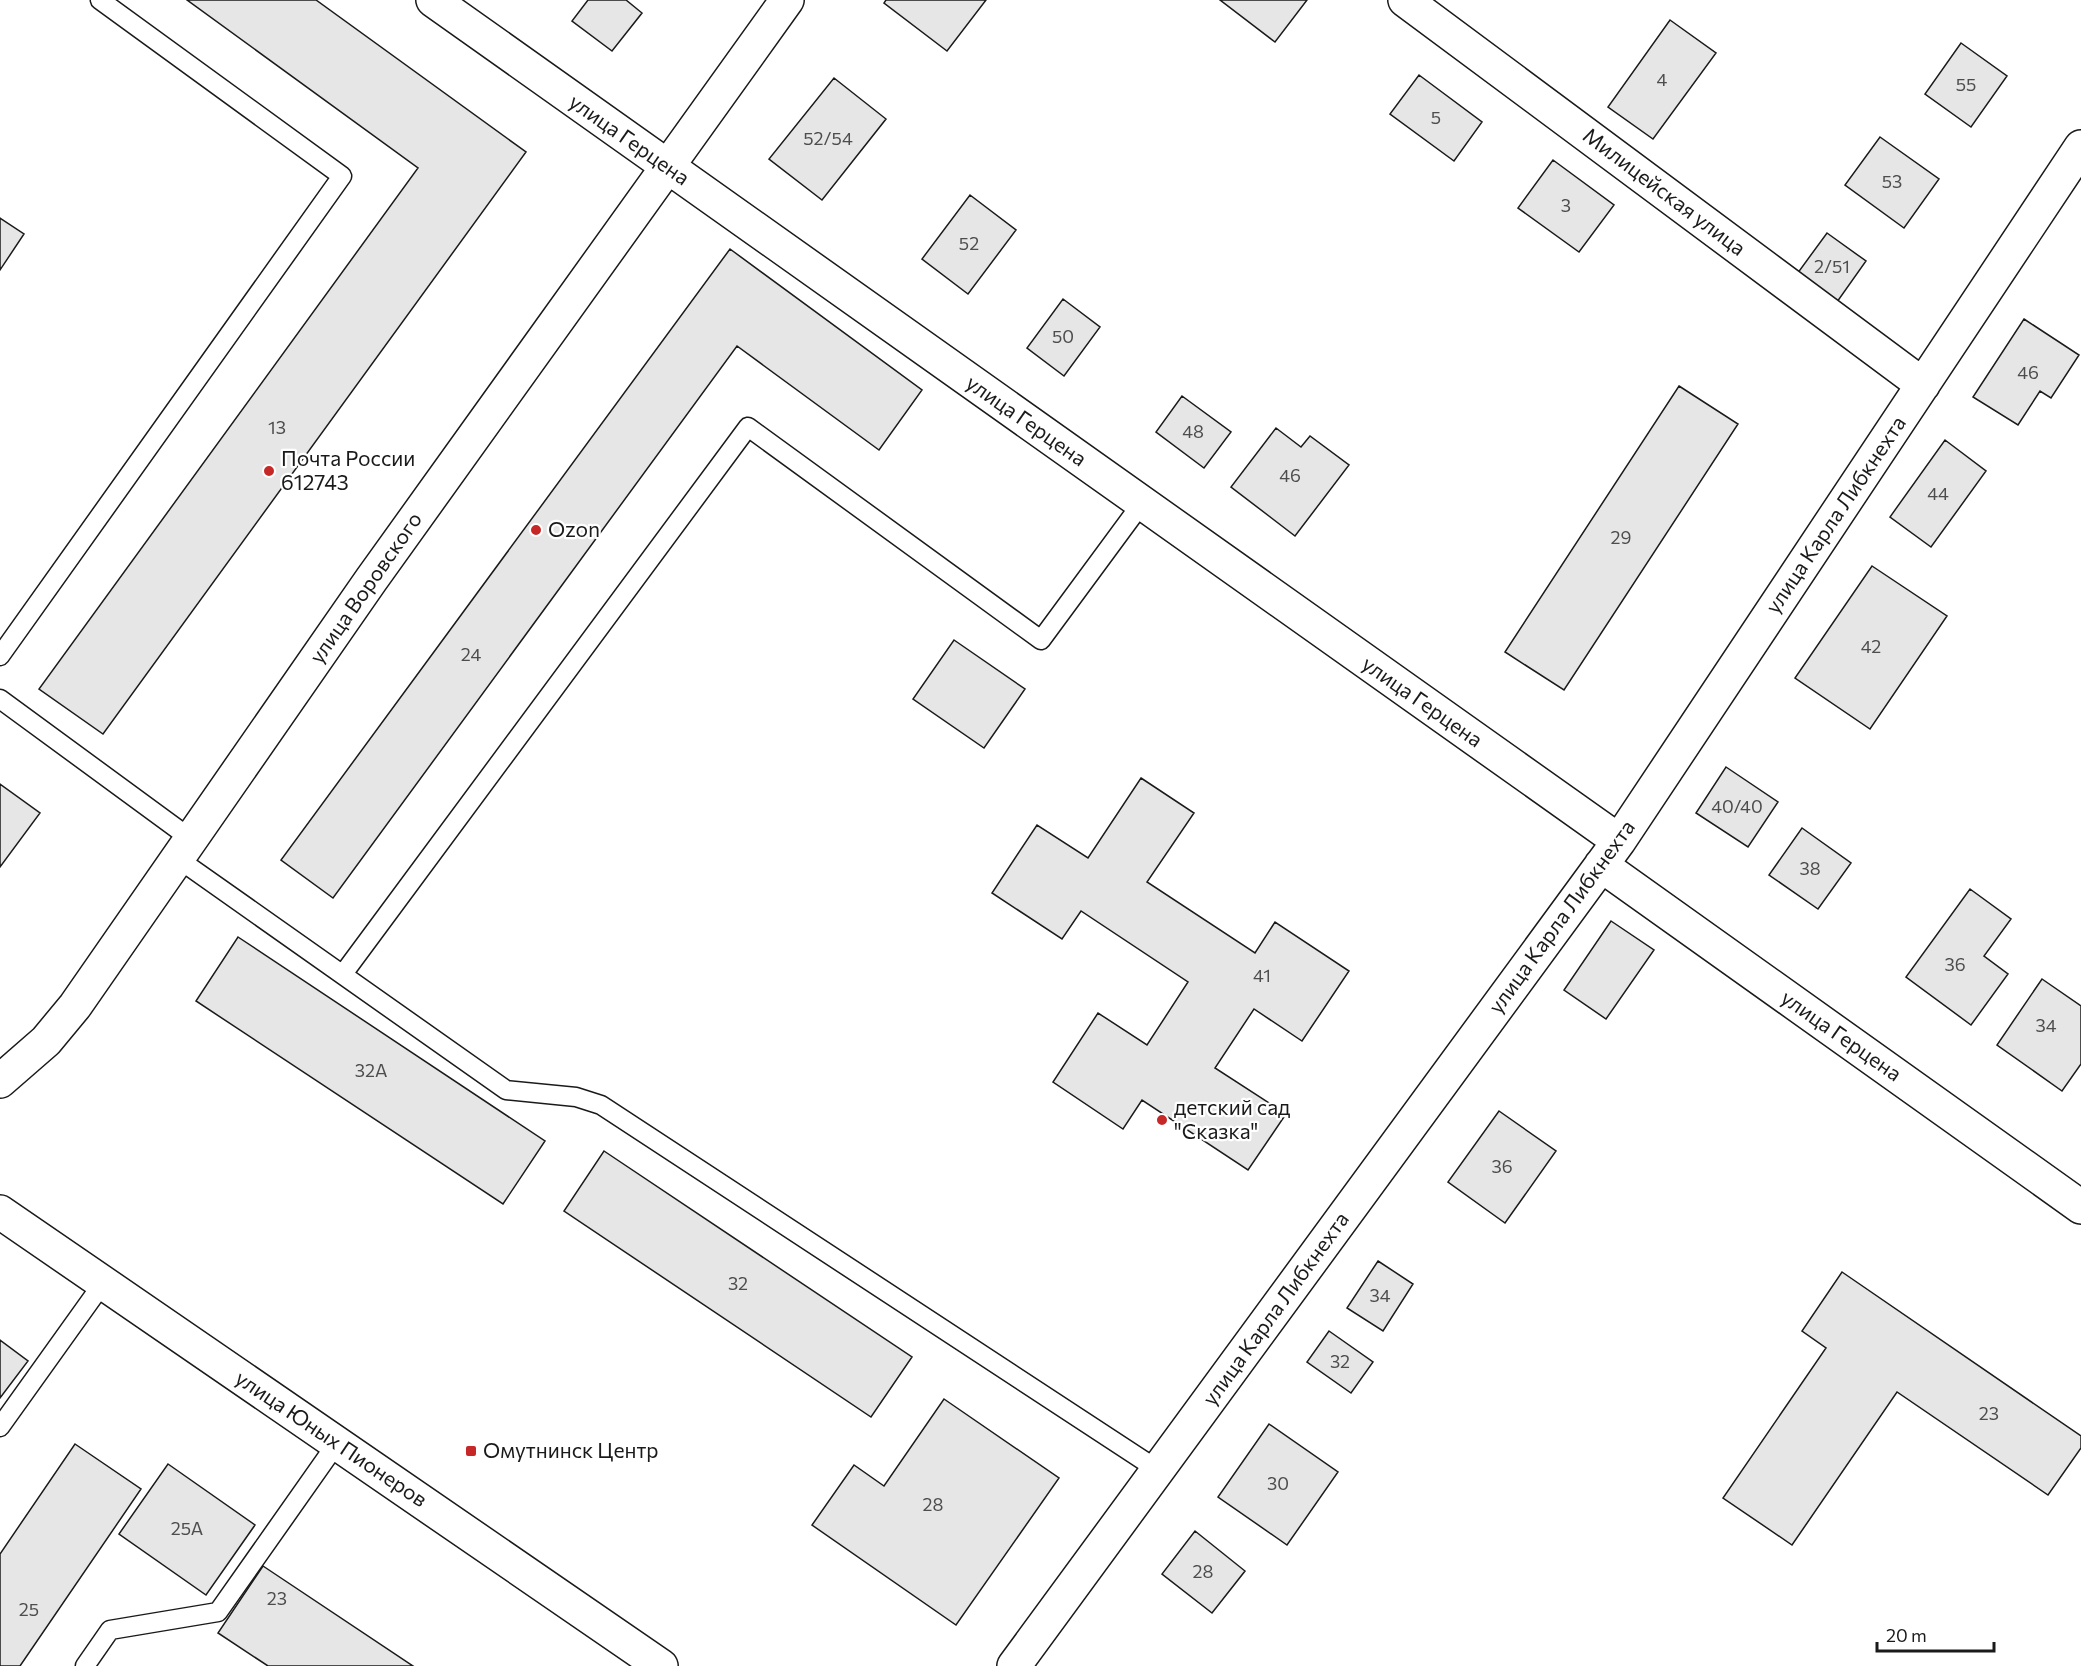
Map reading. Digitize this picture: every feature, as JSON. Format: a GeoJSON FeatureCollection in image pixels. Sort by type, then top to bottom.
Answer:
{"type":"FeatureCollection","features":[{"type":"Feature","properties":{"kind":"street","name":"улица Герцена"},"geometry":{"type":"LineString","coordinates":[[433,0],[1142,503],[2081,1207]]}},
{"type":"Feature","properties":{"kind":"street","name":"улица Воровского"},"geometry":{"type":"LineString","coordinates":[[0,1081],[46,1041],[75,1006],[371,580],[787,0]]}},
{"type":"Feature","properties":{"kind":"street","name":"Милицейская улица"},"geometry":{"type":"LineString","coordinates":[[1404,0],[1923,385]]}},
{"type":"Feature","properties":{"kind":"street","name":"улица Карла Либкнехта"},"geometry":{"type":"LineString","coordinates":[[1014,1666],[1610,853],[2081,147]]}},
{"type":"Feature","properties":{"kind":"street","name":"улица Юных Пионеров"},"geometry":{"type":"LineString","coordinates":[[0,1212],[661,1666]]}},
{"type":"Feature","properties":{"kind":"lane"},"geometry":{"type":"LineString","coordinates":[[0,656],[342,176],[100,0]]}},
{"type":"Feature","properties":{"kind":"lane"},"geometry":{"type":"LineString","coordinates":[[343,974],[748,427],[1041,640],[1142,503]]}},
{"type":"Feature","properties":{"kind":"lane"},"geometry":{"type":"LineString","coordinates":[[0,699],[343,974],[506,1090],[576,1096],[601,1105],[1158,1470]]}},
{"type":"Feature","properties":{"kind":"lane"},"geometry":{"type":"LineString","coordinates":[[0,1427],[103,1283]]}},
{"type":"Feature","properties":{"kind":"lane"},"geometry":{"type":"LineString","coordinates":[[85,1666],[110,1630],[218,1612],[337,1443]]}},
{"type":"Feature","properties":{"kind":"building"},"geometry":{"type":"Polygon","coordinates":[[[187,0],[316,0],[526,152],[103,734],[39,689],[418,168],[187,0]]]}},
{"type":"Feature","properties":{"kind":"building"},"geometry":{"type":"Polygon","coordinates":[[[588,0],[626,0],[642,13],[612,51],[572,21],[588,0]]]}},
{"type":"Feature","properties":{"kind":"building"},"geometry":{"type":"Polygon","coordinates":[[[886,0],[986,0],[947,51],[884,3],[886,0]]]}},
{"type":"Feature","properties":{"kind":"building"},"geometry":{"type":"Polygon","coordinates":[[[1220,0],[1307,0],[1275,42],[1220,0]]]}},
{"type":"Feature","properties":{"kind":"building"},"geometry":{"type":"Polygon","coordinates":[[[1670,20],[1716,53],[1653,139],[1608,107],[1670,20]]]}},
{"type":"Feature","properties":{"kind":"building"},"geometry":{"type":"Polygon","coordinates":[[[1961,43],[2007,76],[1971,127],[1925,94],[1961,43]]]}},
{"type":"Feature","properties":{"kind":"building"},"geometry":{"type":"Polygon","coordinates":[[[1419,75],[1482,122],[1454,161],[1390,114],[1419,75]]]}},
{"type":"Feature","properties":{"kind":"building"},"geometry":{"type":"Polygon","coordinates":[[[834,78],[886,119],[822,200],[769,159],[834,78]]]}},
{"type":"Feature","properties":{"kind":"building"},"geometry":{"type":"Polygon","coordinates":[[[1880,137],[1939,179],[1904,228],[1845,185],[1880,137]]]}},
{"type":"Feature","properties":{"kind":"building"},"geometry":{"type":"Polygon","coordinates":[[[1553,160],[1614,205],[1579,252],[1518,208],[1553,160]]]}},
{"type":"Feature","properties":{"kind":"building"},"geometry":{"type":"Polygon","coordinates":[[[970,195],[1016,230],[968,294],[922,259],[970,195]]]}},
{"type":"Feature","properties":{"kind":"building"},"geometry":{"type":"Polygon","coordinates":[[[0,218],[24,234],[0,270],[0,218]]]}},
{"type":"Feature","properties":{"kind":"building"},"geometry":{"type":"Polygon","coordinates":[[[1827,233],[1866,261],[1837,302],[1797,274],[1827,233]]]}},
{"type":"Feature","properties":{"kind":"building"},"geometry":{"type":"Polygon","coordinates":[[[730,249],[922,390],[879,450],[737,346],[333,898],[281,860],[730,249]]]}},
{"type":"Feature","properties":{"kind":"building"},"geometry":{"type":"Polygon","coordinates":[[[1063,299],[1100,327],[1064,376],[1027,348],[1063,299]]]}},
{"type":"Feature","properties":{"kind":"building"},"geometry":{"type":"Polygon","coordinates":[[[2024,319],[2079,355],[2051,398],[2040,391],[2018,425],[1973,397],[2024,319]]]}},
{"type":"Feature","properties":{"kind":"building"},"geometry":{"type":"Polygon","coordinates":[[[1679,386],[1738,424],[1564,690],[1505,652],[1679,386]]]}},
{"type":"Feature","properties":{"kind":"building"},"geometry":{"type":"Polygon","coordinates":[[[1182,396],[1231,432],[1204,468],[1156,432],[1182,396]]]}},
{"type":"Feature","properties":{"kind":"building"},"geometry":{"type":"Polygon","coordinates":[[[1276,428],[1301,447],[1310,436],[1349,465],[1295,536],[1231,487],[1276,428]]]}},
{"type":"Feature","properties":{"kind":"building"},"geometry":{"type":"Polygon","coordinates":[[[1945,440],[1986,471],[1931,547],[1890,517],[1945,440]]]}},
{"type":"Feature","properties":{"kind":"building"},"geometry":{"type":"Polygon","coordinates":[[[1872,566],[1947,616],[1870,729],[1795,678],[1872,566]]]}},
{"type":"Feature","properties":{"kind":"building"},"geometry":{"type":"Polygon","coordinates":[[[954,640],[1025,689],[984,748],[913,699],[954,640]]]}},
{"type":"Feature","properties":{"kind":"building"},"geometry":{"type":"Polygon","coordinates":[[[1726,767],[1778,802],[1748,847],[1696,813],[1726,767]]]}},
{"type":"Feature","properties":{"kind":"building"},"geometry":{"type":"Polygon","coordinates":[[[1141,778],[1194,813],[1147,882],[1255,953],[1275,922],[1349,971],[1302,1041],[1254,1009],[1215,1068],[1286,1114],[1248,1170],[1142,1100],[1123,1129],[1053,1082],[1098,1013],[1147,1045],[1188,982],[1081,911],[1062,939],[992,893],[1037,825],[1088,858],[1141,778]]]}},
{"type":"Feature","properties":{"kind":"building"},"geometry":{"type":"Polygon","coordinates":[[[0,784],[40,813],[0,867],[0,784]]]}},
{"type":"Feature","properties":{"kind":"building"},"geometry":{"type":"Polygon","coordinates":[[[1802,828],[1851,863],[1818,909],[1769,875],[1802,828]]]}},
{"type":"Feature","properties":{"kind":"building"},"geometry":{"type":"Polygon","coordinates":[[[1970,889],[2011,919],[1984,956],[2008,974],[1971,1025],[1906,977],[1970,889]]]}},
{"type":"Feature","properties":{"kind":"building"},"geometry":{"type":"Polygon","coordinates":[[[1611,921],[1654,950],[1606,1019],[1564,990],[1611,921]]]}},
{"type":"Feature","properties":{"kind":"building"},"geometry":{"type":"Polygon","coordinates":[[[238,937],[545,1141],[503,1204],[196,1001],[238,937]]]}},
{"type":"Feature","properties":{"kind":"building"},"geometry":{"type":"Polygon","coordinates":[[[2042,979],[2081,1006],[2081,1064],[2062,1091],[1997,1045],[2042,979]]]}},
{"type":"Feature","properties":{"kind":"building"},"geometry":{"type":"Polygon","coordinates":[[[1499,1111],[1556,1151],[1505,1223],[1448,1182],[1499,1111]]]}},
{"type":"Feature","properties":{"kind":"building"},"geometry":{"type":"Polygon","coordinates":[[[604,1151],[912,1357],[871,1417],[564,1211],[604,1151]]]}},
{"type":"Feature","properties":{"kind":"building"},"geometry":{"type":"Polygon","coordinates":[[[1378,1261],[1413,1284],[1383,1331],[1347,1308],[1378,1261]]]}},
{"type":"Feature","properties":{"kind":"building"},"geometry":{"type":"Polygon","coordinates":[[[1842,1272],[2081,1436],[2081,1448],[2048,1495],[1897,1392],[1792,1545],[1723,1498],[1826,1348],[1802,1331],[1842,1272]]]}},
{"type":"Feature","properties":{"kind":"building"},"geometry":{"type":"Polygon","coordinates":[[[1329,1331],[1373,1362],[1351,1393],[1307,1362],[1329,1331]]]}},
{"type":"Feature","properties":{"kind":"building"},"geometry":{"type":"Polygon","coordinates":[[[0,1340],[28,1361],[0,1398],[0,1340]]]}},
{"type":"Feature","properties":{"kind":"building"},"geometry":{"type":"Polygon","coordinates":[[[944,1399],[1059,1478],[956,1625],[812,1525],[854,1465],[884,1486],[944,1399]]]}},
{"type":"Feature","properties":{"kind":"building"},"geometry":{"type":"Polygon","coordinates":[[[1269,1424],[1338,1472],[1287,1545],[1218,1497],[1269,1424]]]}},
{"type":"Feature","properties":{"kind":"building"},"geometry":{"type":"Polygon","coordinates":[[[75,1444],[141,1489],[20,1666],[0,1666],[0,1554],[75,1444]]]}},
{"type":"Feature","properties":{"kind":"building"},"geometry":{"type":"Polygon","coordinates":[[[168,1464],[255,1525],[206,1595],[119,1534],[168,1464]]]}},
{"type":"Feature","properties":{"kind":"building"},"geometry":{"type":"Polygon","coordinates":[[[1195,1531],[1245,1571],[1212,1613],[1162,1574],[1195,1531]]]}},
{"type":"Feature","properties":{"kind":"building"},"geometry":{"type":"Polygon","coordinates":[[[263,1566],[413,1666],[268,1666],[218,1633],[263,1566]]]}},
{"type":"Feature","properties":{"kind":"place","name":"Почта России 612743"},"geometry":{"type":"Point","coordinates":[269,471]}},
{"type":"Feature","properties":{"kind":"place","name":"Ozon"},"geometry":{"type":"Point","coordinates":[536,530]}},
{"type":"Feature","properties":{"kind":"place","name":"детский сад \"Сказка\""},"geometry":{"type":"Point","coordinates":[1162,1120]}},
{"type":"Feature","properties":{"kind":"place","name":"Омутнинск Центр"},"geometry":{"type":"Point","coordinates":[471,1451]}}]}
